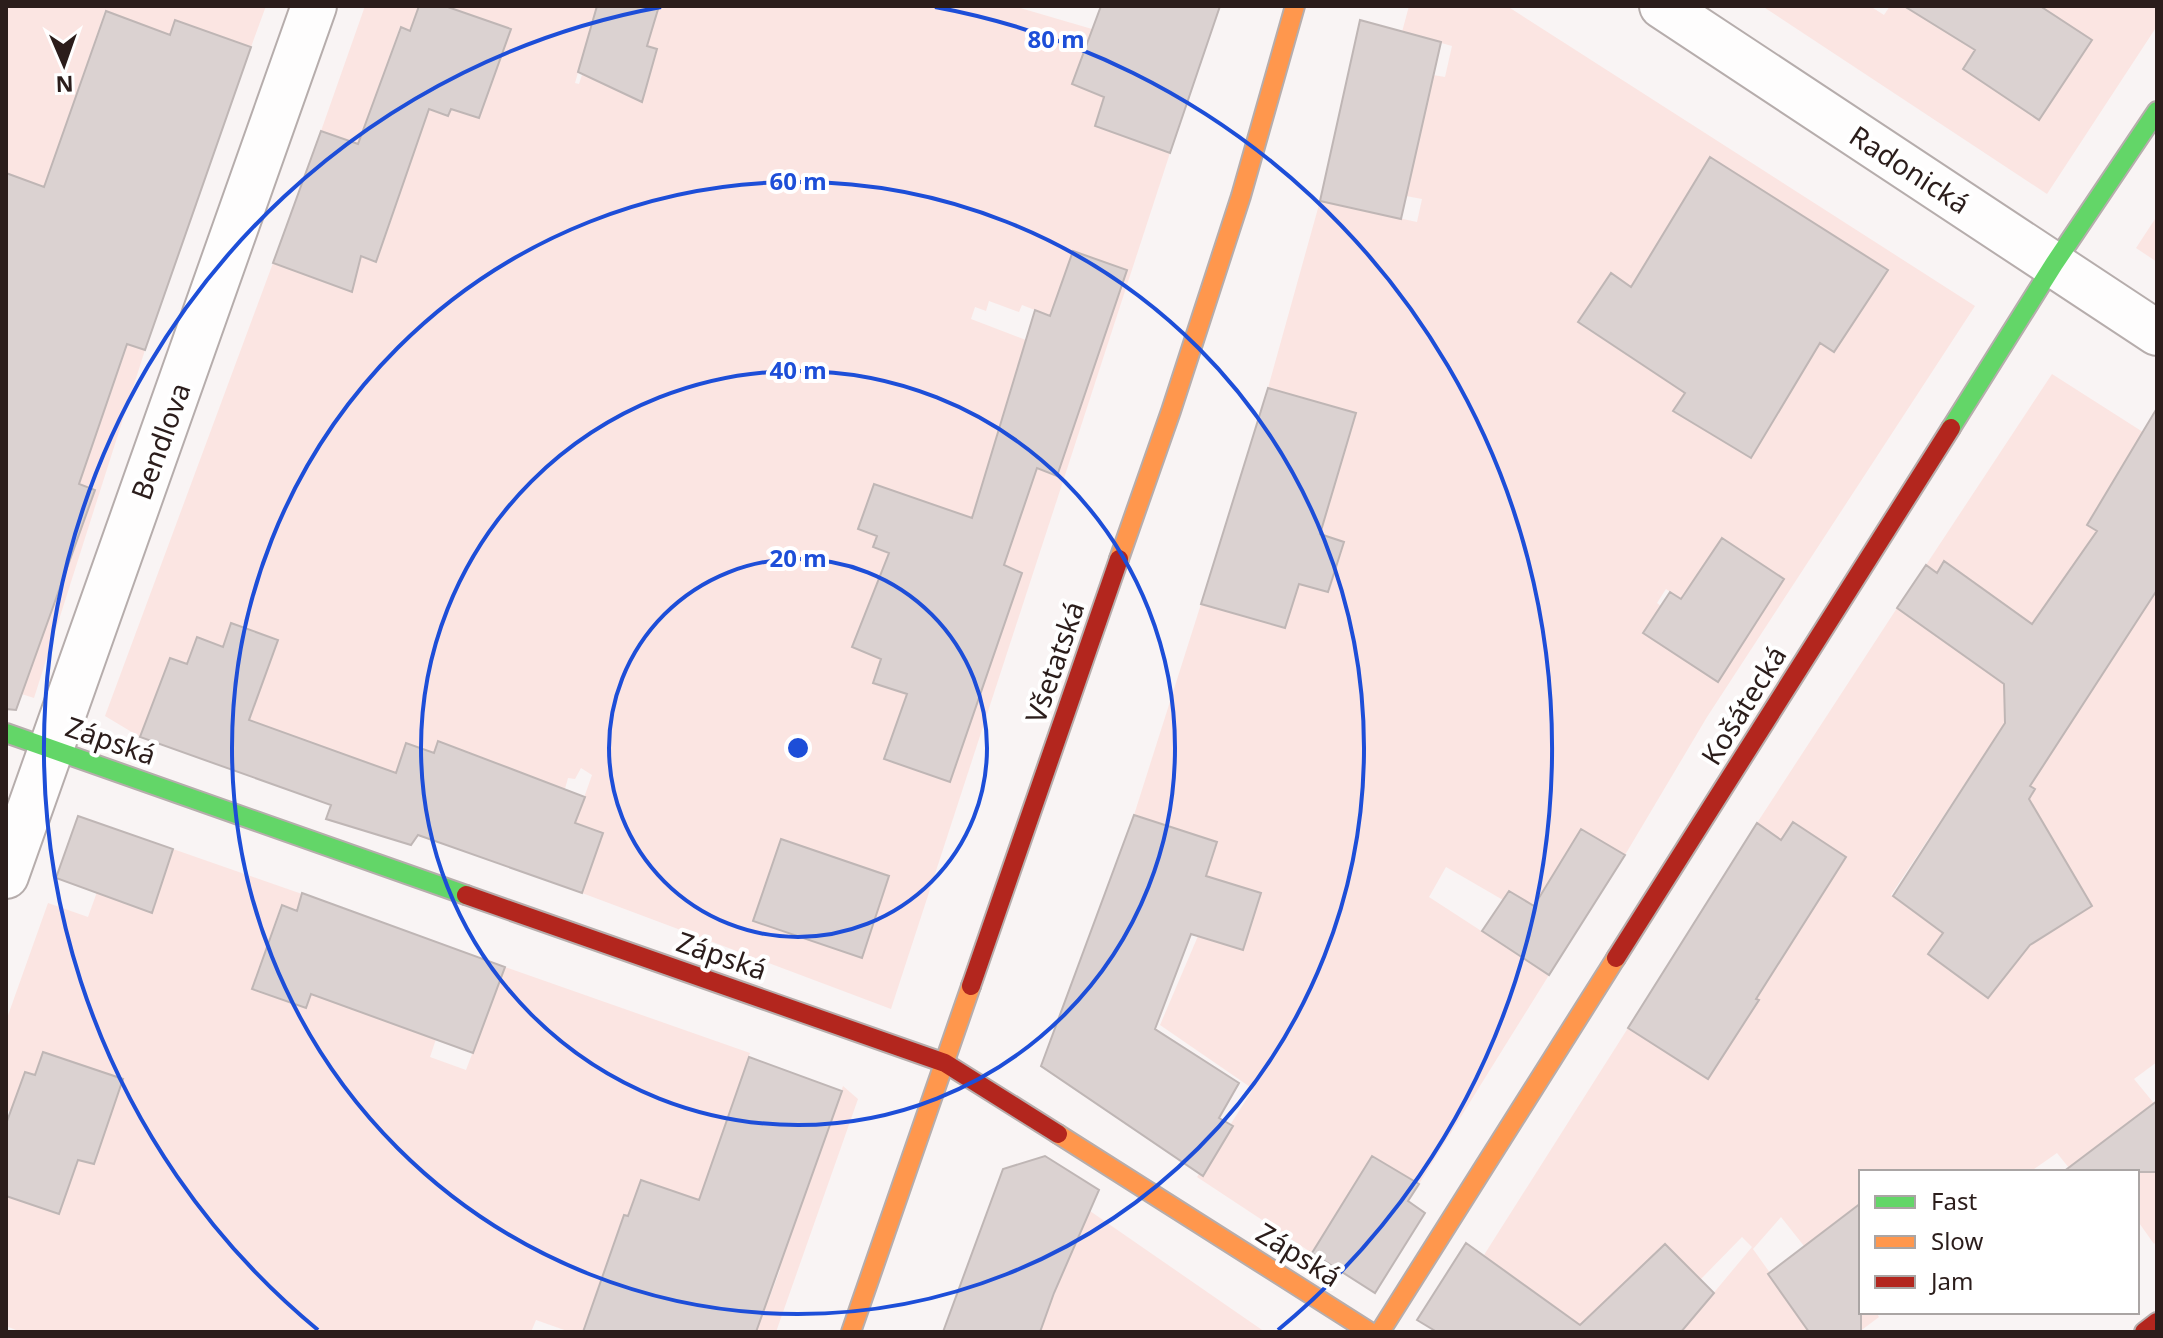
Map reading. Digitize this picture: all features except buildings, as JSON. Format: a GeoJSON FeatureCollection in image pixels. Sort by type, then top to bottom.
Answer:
{"type":"FeatureCollection","features":[{"type":"Feature","properties":{"kind":"street","name":"Bendlova"},"geometry":{"type":"LineString","coordinates":[[6,876],[314,6]]}},
{"type":"Feature","properties":{"kind":"street","name":"Všetatská"},"geometry":{"type":"LineString","coordinates":[[851,1332],[1171,411],[1241,196],[1295,6]]}},
{"type":"Feature","properties":{"kind":"street","name":"Radonická"},"geometry":{"type":"LineString","coordinates":[[1662,6],[2157,333]]}},
{"type":"Feature","properties":{"kind":"street","name":"Košátecká"},"geometry":{"type":"LineString","coordinates":[[1380,1332],[2054,264],[2157,111]]}},
{"type":"Feature","properties":{"kind":"street","name":"Zápská"},"geometry":{"type":"LineString","coordinates":[[6,733],[945,1063],[1370,1332]]}},
{"type":"Feature","properties":{"kind":"street"},"geometry":{"type":"LineString","coordinates":[[2144,1332],[2157,1322]]}},
{"type":"Feature","properties":{"kind":"shaded area"},"geometry":{"type":"Polygon","coordinates":[[[6,6],[266,6],[251,47],[176,20],[170,35],[105,11],[66,124],[123,146],[113,174],[197,204],[173,269],[47,188],[6,173],[6,6]]]}},
{"type":"Feature","properties":{"kind":"shaded area"},"geometry":{"type":"Polygon","coordinates":[[[365,6],[419,6],[410,31],[400,27],[373,103],[420,106],[448,116],[451,109],[479,118],[510,30],[445,6],[597,6],[575,83],[579,84],[582,75],[640,92],[638,100],[642,102],[657,50],[647,46],[659,6],[1013,6],[1092,29],[1072,84],[1104,97],[1095,126],[1170,153],[891,1009],[582,893],[603,833],[575,823],[592,775],[581,768],[575,779],[568,778],[554,828],[520,870],[486,859],[517,771],[439,741],[434,753],[406,743],[396,773],[325,747],[307,796],[231,769],[277,639],[232,624],[223,647],[197,637],[187,664],[170,658],[140,737],[105,716],[273,263],[352,291],[361,256],[377,261],[400,195],[321,131],[365,6]],[[1073,251],[1050,316],[1022,305],[1019,312],[989,301],[986,311],[975,307],[971,319],[1026,340],[1033,480],[1038,468],[1057,476],[1127,270],[1073,251]],[[877,536],[873,548],[893,555],[996,648],[1022,572],[1004,565],[877,536]],[[859,630],[852,647],[881,659],[873,683],[907,694],[986,674],[859,630]],[[781,839],[862,958],[889,877],[781,839]]]}},
{"type":"Feature","properties":{"kind":"shaded area"},"geometry":{"type":"Polygon","coordinates":[[[1409,6],[1507,6],[1975,306],[1707,717],[1625,855],[1581,830],[1607,883],[1593,906],[1551,879],[1534,906],[1503,900],[1446,867],[1429,897],[1549,975],[1419,1184],[1312,1253],[1197,1177],[1253,1089],[1160,1025],[1198,936],[1261,893],[1206,876],[1134,815],[1201,604],[1285,627],[1299,584],[1329,592],[1343,542],[1318,534],[1356,413],[1268,388],[1320,201],[1417,222],[1422,199],[1406,196],[1433,75],[1445,77],[1452,46],[1402,32],[1409,6]],[[1710,158],[1746,296],[1834,352],[1887,270],[1710,158]],[[1610,273],[1578,323],[1685,393],[1674,412],[1751,458],[1773,422],[1716,343],[1610,273]],[[1722,538],[1681,599],[1666,589],[1657,603],[1661,606],[1643,632],[1718,681],[1784,579],[1722,538]]]}},
{"type":"Feature","properties":{"kind":"shaded area"},"geometry":{"type":"Polygon","coordinates":[[[1762,6],[1870,6],[1884,15],[1890,6],[1904,6],[1913,11],[1917,6],[1974,50],[1963,69],[2039,119],[2092,40],[2040,6],[2157,6],[2157,26],[2047,194],[1762,6]]]}},
{"type":"Feature","properties":{"kind":"shaded area"},"geometry":{"type":"Polygon","coordinates":[[[2157,216],[2157,262],[2136,248],[2157,216]]]}},
{"type":"Feature","properties":{"kind":"shaded area"},"geometry":{"type":"Polygon","coordinates":[[[127,344],[145,350],[34,698],[6,689],[6,649],[35,658],[95,490],[6,458],[52,382],[108,401],[127,344]]]}},
{"type":"Feature","properties":{"kind":"shaded area"},"geometry":{"type":"Polygon","coordinates":[[[2052,374],[2157,441],[2137,441],[2088,525],[2123,546],[2090,594],[2066,575],[2038,615],[2157,591],[2157,1062],[2134,1079],[2157,1107],[2157,1241],[2154,1244],[2139,1223],[2139,1170],[2069,1168],[2057,1153],[2033,1170],[1859,1170],[1859,1205],[1804,1246],[1781,1217],[1753,1249],[1790,1301],[1859,1314],[1877,1314],[1879,1317],[1859,1332],[1681,1332],[1752,1247],[1742,1237],[1701,1279],[1665,1244],[1642,1266],[1639,1311],[1560,1332],[1547,1301],[1484,1255],[1628,1028],[1758,1000],[1679,950],[1800,930],[1839,867],[1830,846],[1793,822],[1781,840],[1757,823],[1897,608],[1966,657],[1937,573],[1926,565],[2052,374]],[[1984,755],[1891,895],[1943,933],[1928,955],[1988,997],[2030,945],[2092,906],[2066,862],[1965,898],[2035,789],[1984,755]]]}},
{"type":"Feature","properties":{"kind":"shaded area"},"geometry":{"type":"Polygon","coordinates":[[[173,849],[302,894],[297,911],[281,905],[252,989],[306,1008],[312,989],[346,1000],[375,920],[411,933],[436,1039],[430,1057],[466,1070],[505,967],[750,1053],[703,1188],[809,1184],[843,1086],[858,1099],[776,1332],[738,1332],[751,1295],[768,1301],[790,1232],[642,1180],[628,1216],[623,1216],[583,1332],[570,1332],[536,1320],[531,1332],[16,1332],[6,1326],[6,1196],[78,1160],[94,1164],[123,1080],[43,1052],[21,1116],[6,1110],[6,1021],[48,903],[88,917],[102,878],[152,912],[173,849]]]}},
{"type":"Feature","properties":{"kind":"shaded area"},"geometry":{"type":"Polygon","coordinates":[[[1090,1211],[1265,1332],[1025,1332],[1054,1293],[1090,1211]]]}},
{"type":"Feature","properties":{"kind":"traffic: fast"},"geometry":{"type":"LineString","coordinates":[[1951,428],[2054,264],[2157,111]]}},
{"type":"Feature","properties":{"kind":"traffic: fast"},"geometry":{"type":"LineString","coordinates":[[6,733],[466,895]]}},
{"type":"Feature","properties":{"kind":"traffic: slow"},"geometry":{"type":"LineString","coordinates":[[1119,559],[1241,196],[1295,6]]}},
{"type":"Feature","properties":{"kind":"traffic: slow"},"geometry":{"type":"LineString","coordinates":[[1380,1332],[1616,958]]}},
{"type":"Feature","properties":{"kind":"traffic: slow"},"geometry":{"type":"LineString","coordinates":[[851,1332],[971,986]]}},
{"type":"Feature","properties":{"kind":"traffic: slow"},"geometry":{"type":"LineString","coordinates":[[1058,1134],[1370,1332]]}},
{"type":"Feature","properties":{"kind":"traffic: jam"},"geometry":{"type":"LineString","coordinates":[[1616,958],[1951,428]]}},
{"type":"Feature","properties":{"kind":"traffic: jam"},"geometry":{"type":"LineString","coordinates":[[971,986],[1119,559]]}},
{"type":"Feature","properties":{"kind":"traffic: jam"},"geometry":{"type":"LineString","coordinates":[[466,895],[945,1063],[1058,1134]]}},
{"type":"Feature","properties":{"kind":"traffic: jam"},"geometry":{"type":"LineString","coordinates":[[2144,1332],[2157,1322]]}}]}
